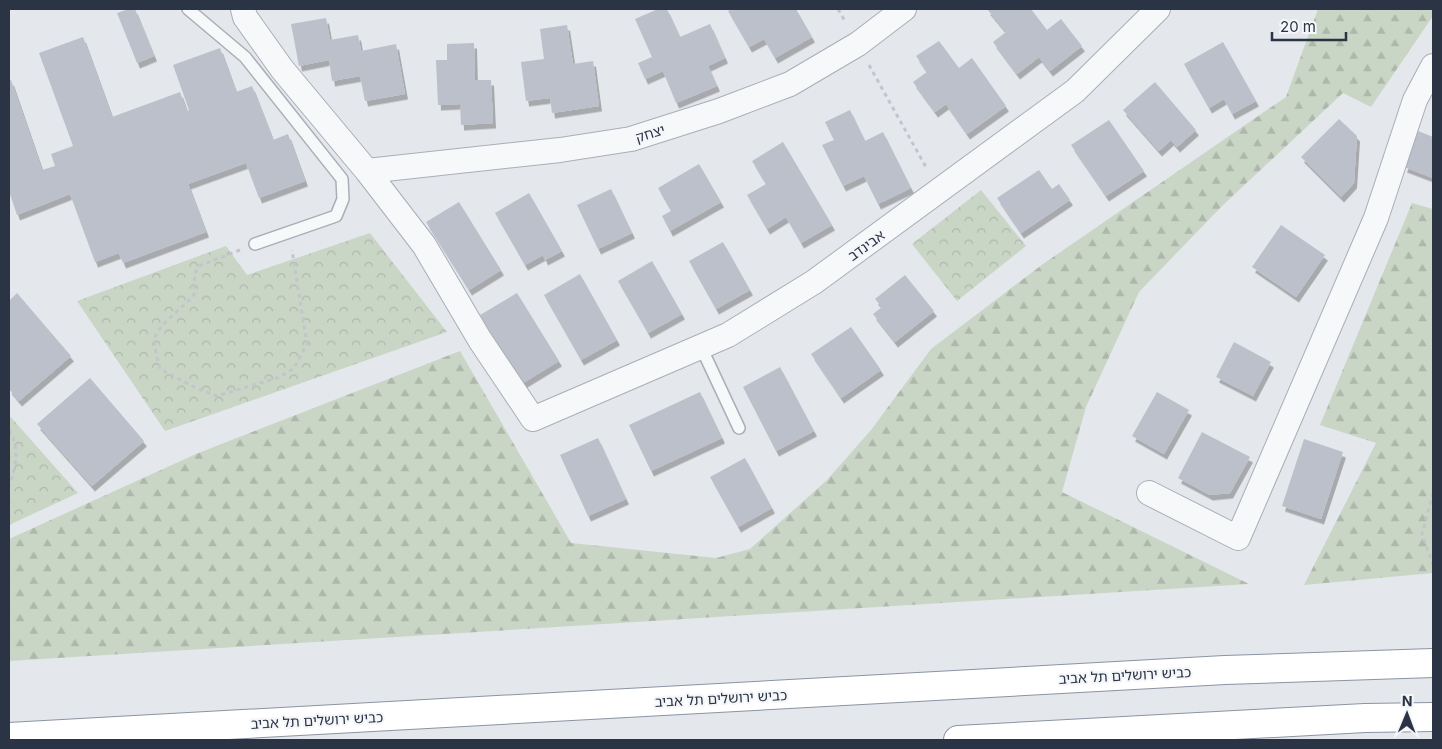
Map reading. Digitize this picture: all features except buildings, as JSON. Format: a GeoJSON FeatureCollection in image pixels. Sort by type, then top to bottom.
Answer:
{"type":"FeatureCollection","features":[{"type":"Feature","properties":{"kind":"highway","name":"כביש ירושלים תל אביב"},"geometry":{"type":"LineString","coordinates":[[9,737],[1205,671],[1363,663],[1433,663]]}},
{"type":"Feature","properties":{"kind":"highway"},"geometry":{"type":"LineString","coordinates":[[958,740],[1365,718],[1433,717]]}},
{"type":"Feature","properties":{"kind":"street"},"geometry":{"type":"LineString","coordinates":[[243,9],[245,17],[282,69],[367,171]]}},
{"type":"Feature","properties":{"kind":"street","name":"יצחק"},"geometry":{"type":"LineString","coordinates":[[367,171],[560,150],[631,139],[719,111],[790,84],[858,44],[904,9]]}},
{"type":"Feature","properties":{"kind":"street","name":"אבינדב"},"geometry":{"type":"LineString","coordinates":[[367,171],[424,245],[480,340],[533,419],[728,335],[814,282],[1075,91],[1158,9]]}},
{"type":"Feature","properties":{"kind":"street"},"geometry":{"type":"LineString","coordinates":[[1149,493],[1238,538],[1376,218],[1415,100],[1433,66]]}},
{"type":"Feature","properties":{"kind":"lane"},"geometry":{"type":"LineString","coordinates":[[188,9],[245,57],[342,179],[343,199],[336,216],[255,244]]}},
{"type":"Feature","properties":{"kind":"lane"},"geometry":{"type":"LineString","coordinates":[[701,347],[740,428]]}},
{"type":"Feature","properties":{"kind":"path"},"geometry":{"type":"LineString","coordinates":[[838,9],[939,192]]}},
{"type":"Feature","properties":{"kind":"path"},"geometry":{"type":"LineString","coordinates":[[255,244],[199,266],[195,273],[194,295],[181,310],[160,327],[154,339],[160,369],[196,388],[217,396],[280,377],[294,368],[307,344],[289,232]]}},
{"type":"Feature","properties":{"kind":"path"},"geometry":{"type":"LineString","coordinates":[[9,430],[16,451],[15,471],[9,486]]}},
{"type":"Feature","properties":{"kind":"path"},"geometry":{"type":"LineString","coordinates":[[1433,493],[1422,534],[1433,565]]}},
{"type":"Feature","properties":{"kind":"green space"},"geometry":{"type":"Polygon","coordinates":[[[1318,9],[1433,9],[1433,16],[1371,107],[1343,93],[1222,206],[1139,292],[1086,407],[1062,492],[1249,584],[9,661],[9,539],[196,454],[460,351],[571,543],[716,558],[750,549],[827,480],[871,430],[931,349],[1043,264],[1286,97],[1318,9]]]}},
{"type":"Feature","properties":{"kind":"green space"},"geometry":{"type":"Polygon","coordinates":[[[981,190],[1026,246],[957,301],[912,244],[981,190]]]}},
{"type":"Feature","properties":{"kind":"green space"},"geometry":{"type":"Polygon","coordinates":[[[1412,203],[1433,209],[1433,573],[1304,585],[1376,443],[1320,425],[1412,203]]]}},
{"type":"Feature","properties":{"kind":"green space"},"geometry":{"type":"Polygon","coordinates":[[[370,233],[447,332],[165,431],[77,301],[226,246],[247,275],[370,233]]]}},
{"type":"Feature","properties":{"kind":"green space"},"geometry":{"type":"Polygon","coordinates":[[[9,415],[78,493],[9,525],[9,415]]]}}]}
